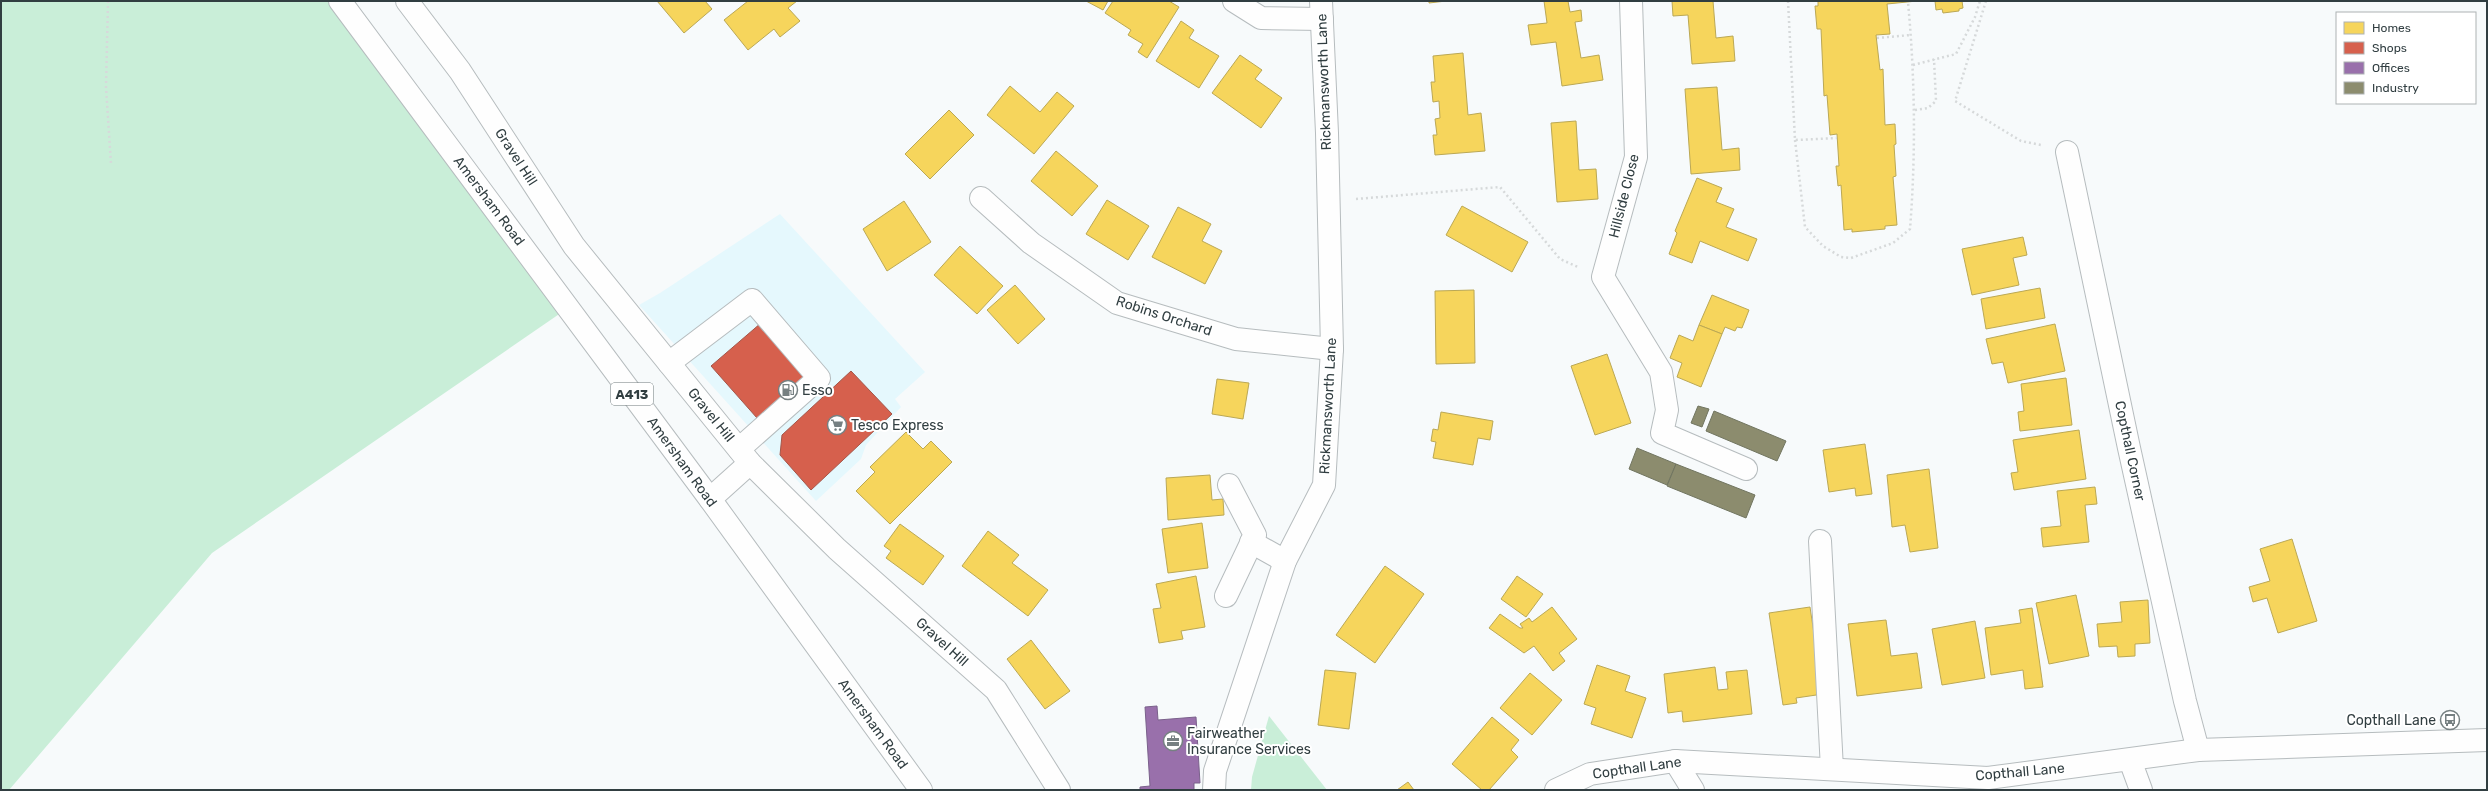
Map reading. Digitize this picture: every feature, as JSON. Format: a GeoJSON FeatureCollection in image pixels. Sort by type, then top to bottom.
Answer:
{"type":"FeatureCollection","features":[{"type":"Feature","properties":{"kind":"main road","name":"Amersham Road"},"geometry":{"type":"LineString","coordinates":[[340,1],[710,500],[921,790]]}},
{"type":"Feature","properties":{"kind":"main road","name":"Gravel Hill"},"geometry":{"type":"LineString","coordinates":[[407,1],[460,71],[574,246],[745,456],[837,549],[996,690],[1059,790]]}},
{"type":"Feature","properties":{"kind":"main road"},"geometry":{"type":"LineString","coordinates":[[1234,1],[1261,18],[1321,10]]}},
{"type":"Feature","properties":{"kind":"main road","name":"Hillside Close"},"geometry":{"type":"LineString","coordinates":[[1603,277],[1636,157],[1631,1]]}},
{"type":"Feature","properties":{"kind":"main road","name":"Rickmansworth Lane"},"geometry":{"type":"LineString","coordinates":[[1214,790],[1215,771],[1285,561],[1324,485],[1332,349],[1321,10]]}},
{"type":"Feature","properties":{"kind":"main road","name":"Copthall Corner"},"geometry":{"type":"LineString","coordinates":[[2067,152],[2129,448],[2185,701],[2198,750]]}},
{"type":"Feature","properties":{"kind":"main road","name":"Robins Orchard"},"geometry":{"type":"LineString","coordinates":[[981,198],[1032,243],[1117,303],[1236,340],[1332,349]]}},
{"type":"Feature","properties":{"kind":"main road"},"geometry":{"type":"LineString","coordinates":[[1603,277],[1661,372],[1667,410],[1662,433],[1746,469]]}},
{"type":"Feature","properties":{"kind":"main road"},"geometry":{"type":"LineString","coordinates":[[669,364],[752,300],[819,378],[745,456],[710,500]]}},
{"type":"Feature","properties":{"kind":"main road"},"geometry":{"type":"LineString","coordinates":[[1226,596],[1255,535],[1229,485]]}},
{"type":"Feature","properties":{"kind":"main road"},"geometry":{"type":"LineString","coordinates":[[1820,541],[1832,770]]}},
{"type":"Feature","properties":{"kind":"main road"},"geometry":{"type":"LineString","coordinates":[[1251,542],[1285,561]]}},
{"type":"Feature","properties":{"kind":"main road","name":"Copthall Lane"},"geometry":{"type":"LineString","coordinates":[[1556,790],[1590,774],[1674,760],[1988,778],[2198,750],[2487,740]]}},
{"type":"Feature","properties":{"kind":"main road"},"geometry":{"type":"LineString","coordinates":[[1674,760],[1693,790]]}},
{"type":"Feature","properties":{"kind":"main road"},"geometry":{"type":"LineString","coordinates":[[2130,760],[2141,790]]}},
{"type":"Feature","properties":{"kind":"path"},"geometry":{"type":"LineString","coordinates":[[108,1],[106,87],[111,164]]}},
{"type":"Feature","properties":{"kind":"path"},"geometry":{"type":"LineString","coordinates":[[1788,1],[1796,140],[1806,227],[1823,246],[1841,257],[1851,258],[1894,243],[1910,229],[1915,168],[1915,110],[1908,2]]}},
{"type":"Feature","properties":{"kind":"path"},"geometry":{"type":"LineString","coordinates":[[1913,64],[1956,54],[1975,17],[1980,1]]}},
{"type":"Feature","properties":{"kind":"path"},"geometry":{"type":"LineString","coordinates":[[1986,1],[1955,101],[2021,141],[2067,152]]}},
{"type":"Feature","properties":{"kind":"path"},"geometry":{"type":"LineString","coordinates":[[1876,38],[1911,34]]}},
{"type":"Feature","properties":{"kind":"path"},"geometry":{"type":"LineString","coordinates":[[1915,110],[1928,108],[1936,101],[1934,59]]}},
{"type":"Feature","properties":{"kind":"path"},"geometry":{"type":"LineString","coordinates":[[1796,140],[1837,138]]}},
{"type":"Feature","properties":{"kind":"path"},"geometry":{"type":"LineString","coordinates":[[1328,202],[1500,187],[1560,260],[1603,277]]}},
{"type":"Feature","properties":{"kind":"shaded area"},"geometry":{"type":"Polygon","coordinates":[[[780,214],[925,372],[895,399],[901,407],[866,445],[861,459],[816,501],[639,305],[660,293],[780,214]]]}},
{"type":"Feature","properties":{"kind":"green space"},"geometry":{"type":"Polygon","coordinates":[[[1,1],[340,1],[568,308],[212,553],[9,790],[1,790],[1,1]]]}},
{"type":"Feature","properties":{"kind":"green space"},"geometry":{"type":"Polygon","coordinates":[[[1269,716],[1327,790],[1251,790],[1252,777],[1269,716]]]}},
{"type":"Feature","properties":{"kind":"building: Homes"},"geometry":{"type":"Polygon","coordinates":[[[657,1],[705,1],[712,9],[684,33],[657,1]]]}},
{"type":"Feature","properties":{"kind":"building: Homes"},"geometry":{"type":"Polygon","coordinates":[[[748,1],[797,1],[788,8],[800,21],[780,37],[774,29],[748,50],[724,20],[748,1]]]}},
{"type":"Feature","properties":{"kind":"building: Homes"},"geometry":{"type":"Polygon","coordinates":[[[1086,1],[1108,1],[1103,10],[1086,1]]]}},
{"type":"Feature","properties":{"kind":"building: Homes"},"geometry":{"type":"Polygon","coordinates":[[[1113,1],[1169,1],[1179,7],[1147,58],[1138,52],[1143,44],[1128,35],[1131,30],[1105,13],[1113,1]]]}},
{"type":"Feature","properties":{"kind":"building: Homes"},"geometry":{"type":"Polygon","coordinates":[[[1429,1],[1446,1],[1429,3],[1429,1]]]}},
{"type":"Feature","properties":{"kind":"building: Homes"},"geometry":{"type":"Polygon","coordinates":[[[1544,1],[1568,1],[1570,12],[1581,10],[1582,21],[1575,22],[1581,58],[1599,55],[1603,80],[1562,86],[1556,42],[1531,45],[1528,25],[1547,23],[1544,1]]]}},
{"type":"Feature","properties":{"kind":"building: Homes"},"geometry":{"type":"Polygon","coordinates":[[[1672,1],[1713,1],[1716,38],[1733,36],[1735,61],[1692,64],[1688,15],[1673,16],[1672,1]]]}},
{"type":"Feature","properties":{"kind":"building: Homes"},"geometry":{"type":"Polygon","coordinates":[[[1818,1],[1917,1],[1887,4],[1890,34],[1876,35],[1880,70],[1883,69],[1885,125],[1895,124],[1896,144],[1894,145],[1896,176],[1893,177],[1897,225],[1885,226],[1885,229],[1852,232],[1852,229],[1844,230],[1841,185],[1838,186],[1836,166],[1839,166],[1837,134],[1830,135],[1827,95],[1824,96],[1821,29],[1817,29],[1815,6],[1818,6],[1818,1]]]}},
{"type":"Feature","properties":{"kind":"building: Homes"},"geometry":{"type":"Polygon","coordinates":[[[1935,1],[1962,1],[1963,8],[1959,9],[1959,11],[1943,13],[1942,9],[1936,10],[1935,1]]]}},
{"type":"Feature","properties":{"kind":"building: Homes"},"geometry":{"type":"Polygon","coordinates":[[[1181,21],[1194,30],[1189,38],[1219,56],[1199,88],[1156,61],[1181,21]]]}},
{"type":"Feature","properties":{"kind":"building: Homes"},"geometry":{"type":"Polygon","coordinates":[[[1463,53],[1468,115],[1481,113],[1485,151],[1435,155],[1433,135],[1437,135],[1435,119],[1440,118],[1439,101],[1433,102],[1431,82],[1435,82],[1433,56],[1463,53]]]}},
{"type":"Feature","properties":{"kind":"building: Homes"},"geometry":{"type":"Polygon","coordinates":[[[1240,55],[1262,70],[1255,79],[1282,98],[1261,128],[1212,93],[1240,55]]]}},
{"type":"Feature","properties":{"kind":"building: Homes"},"geometry":{"type":"Polygon","coordinates":[[[1010,86],[1040,112],[1057,92],[1074,106],[1034,154],[987,115],[1010,86]]]}},
{"type":"Feature","properties":{"kind":"building: Homes"},"geometry":{"type":"Polygon","coordinates":[[[1717,87],[1722,150],[1739,148],[1740,170],[1691,174],[1685,89],[1717,87]]]}},
{"type":"Feature","properties":{"kind":"building: Homes"},"geometry":{"type":"Polygon","coordinates":[[[949,110],[974,135],[930,179],[905,154],[949,110]]]}},
{"type":"Feature","properties":{"kind":"building: Homes"},"geometry":{"type":"Polygon","coordinates":[[[1576,121],[1579,170],[1596,169],[1598,199],[1557,202],[1551,123],[1576,121]]]}},
{"type":"Feature","properties":{"kind":"building: Homes"},"geometry":{"type":"Polygon","coordinates":[[[1056,151],[1098,186],[1072,216],[1031,181],[1056,151]]]}},
{"type":"Feature","properties":{"kind":"building: Homes"},"geometry":{"type":"Polygon","coordinates":[[[1697,178],[1722,188],[1716,202],[1734,209],[1726,227],[1757,239],[1748,261],[1700,241],[1692,263],[1669,254],[1677,233],[1675,231],[1697,178]]]}},
{"type":"Feature","properties":{"kind":"building: Homes"},"geometry":{"type":"Polygon","coordinates":[[[1107,200],[1149,226],[1128,260],[1086,234],[1107,200]]]}},
{"type":"Feature","properties":{"kind":"building: Homes"},"geometry":{"type":"Polygon","coordinates":[[[904,201],[931,242],[887,271],[863,229],[904,201]]]}},
{"type":"Feature","properties":{"kind":"building: Homes"},"geometry":{"type":"Polygon","coordinates":[[[1462,206],[1528,242],[1512,272],[1446,235],[1462,206]]]}},
{"type":"Feature","properties":{"kind":"building: Homes"},"geometry":{"type":"Polygon","coordinates":[[[1178,207],[1211,224],[1202,241],[1222,251],[1205,284],[1152,257],[1178,207]]]}},
{"type":"Feature","properties":{"kind":"building: Homes"},"geometry":{"type":"Polygon","coordinates":[[[2023,237],[2027,255],[2013,258],[2019,285],[1972,295],[1962,249],[2023,237]]]}},
{"type":"Feature","properties":{"kind":"building: Homes"},"geometry":{"type":"Polygon","coordinates":[[[960,246],[1003,286],[977,314],[934,275],[960,246]]]}},
{"type":"Feature","properties":{"kind":"building: Homes"},"geometry":{"type":"Polygon","coordinates":[[[1015,285],[1045,319],[1018,344],[987,310],[1015,285]]]}},
{"type":"Feature","properties":{"kind":"building: Homes"},"geometry":{"type":"Polygon","coordinates":[[[2040,288],[2045,318],[1986,329],[1981,299],[2040,288]]]}},
{"type":"Feature","properties":{"kind":"building: Homes"},"geometry":{"type":"Polygon","coordinates":[[[1474,290],[1475,363],[1436,364],[1435,291],[1474,290]]]}},
{"type":"Feature","properties":{"kind":"building: Homes"},"geometry":{"type":"Polygon","coordinates":[[[1712,295],[1749,310],[1742,328],[1737,327],[1735,331],[1725,327],[1722,334],[1699,325],[1712,295]]]}},
{"type":"Feature","properties":{"kind":"building: Homes"},"geometry":{"type":"Polygon","coordinates":[[[2055,324],[2065,371],[2008,383],[2003,362],[1992,364],[1986,339],[2055,324]]]}},
{"type":"Feature","properties":{"kind":"building: Homes"},"geometry":{"type":"Polygon","coordinates":[[[1699,325],[1722,334],[1701,387],[1677,377],[1682,363],[1670,358],[1679,335],[1693,341],[1699,325]]]}},
{"type":"Feature","properties":{"kind":"building: Homes"},"geometry":{"type":"Polygon","coordinates":[[[1607,354],[1631,423],[1595,435],[1571,366],[1607,354]]]}},
{"type":"Feature","properties":{"kind":"building: Homes"},"geometry":{"type":"Polygon","coordinates":[[[2066,378],[2072,425],[2020,431],[2018,412],[2024,411],[2021,384],[2066,378]]]}},
{"type":"Feature","properties":{"kind":"building: Homes"},"geometry":{"type":"Polygon","coordinates":[[[1217,379],[1249,383],[1243,419],[1212,414],[1217,379]]]}},
{"type":"Feature","properties":{"kind":"building: Homes"},"geometry":{"type":"Polygon","coordinates":[[[1441,412],[1493,421],[1490,440],[1478,438],[1473,465],[1433,458],[1436,442],[1431,441],[1433,429],[1438,430],[1441,412]]]}},
{"type":"Feature","properties":{"kind":"building: Homes"},"geometry":{"type":"Polygon","coordinates":[[[2079,430],[2086,479],[2014,490],[2011,473],[2018,472],[2013,440],[2079,430]]]}},
{"type":"Feature","properties":{"kind":"building: Homes"},"geometry":{"type":"Polygon","coordinates":[[[906,432],[923,449],[931,441],[952,462],[890,524],[856,491],[875,472],[870,467],[906,432]]]}},
{"type":"Feature","properties":{"kind":"building: Homes"},"geometry":{"type":"Polygon","coordinates":[[[1865,444],[1872,494],[1856,496],[1855,488],[1829,492],[1823,450],[1865,444]]]}},
{"type":"Feature","properties":{"kind":"building: Homes"},"geometry":{"type":"Polygon","coordinates":[[[1929,469],[1938,548],[1910,552],[1905,525],[1892,527],[1887,475],[1929,469]]]}},
{"type":"Feature","properties":{"kind":"building: Homes"},"geometry":{"type":"Polygon","coordinates":[[[1210,475],[1212,500],[1223,499],[1224,515],[1168,520],[1166,478],[1210,475]]]}},
{"type":"Feature","properties":{"kind":"building: Homes"},"geometry":{"type":"Polygon","coordinates":[[[2095,487],[2097,504],[2085,505],[2089,542],[2043,547],[2041,528],[2061,526],[2057,491],[2095,487]]]}},
{"type":"Feature","properties":{"kind":"building: Homes"},"geometry":{"type":"Polygon","coordinates":[[[1202,523],[1208,568],[1168,573],[1162,529],[1202,523]]]}},
{"type":"Feature","properties":{"kind":"building: Homes"},"geometry":{"type":"Polygon","coordinates":[[[900,524],[944,556],[923,585],[886,558],[891,551],[884,546],[900,524]]]}},
{"type":"Feature","properties":{"kind":"building: Homes"},"geometry":{"type":"Polygon","coordinates":[[[988,531],[1019,555],[1012,563],[1048,590],[1028,616],[962,566],[988,531]]]}},
{"type":"Feature","properties":{"kind":"building: Homes"},"geometry":{"type":"Polygon","coordinates":[[[2292,539],[2317,621],[2278,633],[2267,598],[2253,602],[2249,587],[2270,581],[2260,549],[2292,539]]]}},
{"type":"Feature","properties":{"kind":"building: Homes"},"geometry":{"type":"Polygon","coordinates":[[[1385,566],[1424,594],[1375,663],[1336,635],[1385,566]]]}},
{"type":"Feature","properties":{"kind":"building: Homes"},"geometry":{"type":"Polygon","coordinates":[[[1196,576],[1205,627],[1181,631],[1183,639],[1159,643],[1153,609],[1161,608],[1156,584],[1196,576]]]}},
{"type":"Feature","properties":{"kind":"building: Homes"},"geometry":{"type":"Polygon","coordinates":[[[1517,576],[1543,594],[1526,617],[1501,599],[1517,576]]]}},
{"type":"Feature","properties":{"kind":"building: Homes"},"geometry":{"type":"Polygon","coordinates":[[[2076,595],[2089,656],[2049,664],[2036,603],[2076,595]]]}},
{"type":"Feature","properties":{"kind":"building: Homes"},"geometry":{"type":"Polygon","coordinates":[[[2148,600],[2150,643],[2135,644],[2135,656],[2118,657],[2117,646],[2099,647],[2097,624],[2122,622],[2120,602],[2148,600]]]}},
{"type":"Feature","properties":{"kind":"building: Homes"},"geometry":{"type":"Polygon","coordinates":[[[1552,607],[1577,639],[1559,653],[1565,661],[1553,671],[1534,646],[1524,653],[1489,628],[1500,614],[1520,628],[1523,628],[1520,624],[1529,618],[1532,622],[1552,607]]]}},
{"type":"Feature","properties":{"kind":"building: Homes"},"geometry":{"type":"Polygon","coordinates":[[[1810,607],[1823,694],[1796,698],[1797,703],[1783,705],[1769,613],[1810,607]]]}},
{"type":"Feature","properties":{"kind":"building: Homes"},"geometry":{"type":"Polygon","coordinates":[[[2032,608],[2043,687],[2025,689],[2023,670],[1991,675],[1985,628],[2021,623],[2019,610],[2032,608]]]}},
{"type":"Feature","properties":{"kind":"building: Homes"},"geometry":{"type":"Polygon","coordinates":[[[1886,620],[1891,656],[1917,653],[1922,688],[1857,696],[1848,624],[1886,620]]]}},
{"type":"Feature","properties":{"kind":"building: Homes"},"geometry":{"type":"Polygon","coordinates":[[[1975,621],[1985,678],[1942,685],[1932,629],[1975,621]]]}},
{"type":"Feature","properties":{"kind":"building: Homes"},"geometry":{"type":"Polygon","coordinates":[[[1031,640],[1070,691],[1045,709],[1007,659],[1031,640]]]}},
{"type":"Feature","properties":{"kind":"building: Homes"},"geometry":{"type":"Polygon","coordinates":[[[1597,665],[1630,676],[1625,691],[1646,698],[1632,738],[1591,724],[1596,708],[1584,704],[1597,665]]]}},
{"type":"Feature","properties":{"kind":"building: Homes"},"geometry":{"type":"Polygon","coordinates":[[[1715,667],[1718,690],[1728,689],[1726,672],[1747,670],[1752,714],[1683,722],[1682,711],[1668,713],[1664,674],[1715,667]]]}},
{"type":"Feature","properties":{"kind":"building: Homes"},"geometry":{"type":"Polygon","coordinates":[[[1325,670],[1356,673],[1349,729],[1318,725],[1325,670]]]}},
{"type":"Feature","properties":{"kind":"building: Homes"},"geometry":{"type":"Polygon","coordinates":[[[1530,673],[1562,700],[1532,735],[1500,708],[1530,673]]]}},
{"type":"Feature","properties":{"kind":"building: Homes"},"geometry":{"type":"Polygon","coordinates":[[[1492,717],[1519,740],[1511,750],[1518,757],[1489,790],[1482,790],[1452,764],[1492,717]]]}},
{"type":"Feature","properties":{"kind":"building: Homes"},"geometry":{"type":"Polygon","coordinates":[[[1408,782],[1414,790],[1397,790],[1408,782]]]}},
{"type":"Feature","properties":{"kind":"building: Shops"},"geometry":{"type":"Polygon","coordinates":[[[761,323],[807,375],[757,418],[711,366],[761,323]]]}},
{"type":"Feature","properties":{"kind":"building: Shops","name":"Tesco Express"},"geometry":{"type":"Polygon","coordinates":[[[851,371],[892,414],[811,490],[780,455],[782,435],[851,371]]]}},
{"type":"Feature","properties":{"kind":"building: Offices"},"geometry":{"type":"Polygon","coordinates":[[[1157,706],[1158,720],[1196,717],[1200,783],[1194,783],[1194,790],[1140,790],[1140,787],[1150,786],[1145,707],[1157,706]]]}},
{"type":"Feature","properties":{"kind":"building: Industry"},"geometry":{"type":"Polygon","coordinates":[[[1698,406],[1709,409],[1702,427],[1691,423],[1698,406]]]}},
{"type":"Feature","properties":{"kind":"building: Industry"},"geometry":{"type":"Polygon","coordinates":[[[1714,411],[1786,441],[1777,461],[1706,431],[1714,411]]]}},
{"type":"Feature","properties":{"kind":"building: Industry"},"geometry":{"type":"Polygon","coordinates":[[[1637,448],[1676,464],[1667,485],[1629,469],[1637,448]]]}},
{"type":"Feature","properties":{"kind":"building: Industry"},"geometry":{"type":"Polygon","coordinates":[[[1676,464],[1755,495],[1746,518],[1667,486],[1676,464]]]}},
{"type":"Feature","properties":{"kind":"place","name":"Esso"},"geometry":{"type":"Point","coordinates":[788,390]}},
{"type":"Feature","properties":{"kind":"place","name":"Tesco Express"},"geometry":{"type":"Point","coordinates":[837,425]}},
{"type":"Feature","properties":{"kind":"place","name":"Copthall Lane"},"geometry":{"type":"Point","coordinates":[2450,720]}},
{"type":"Feature","properties":{"kind":"place","name":"Fairweather Insurance Services"},"geometry":{"type":"Point","coordinates":[1173,741]}}]}
